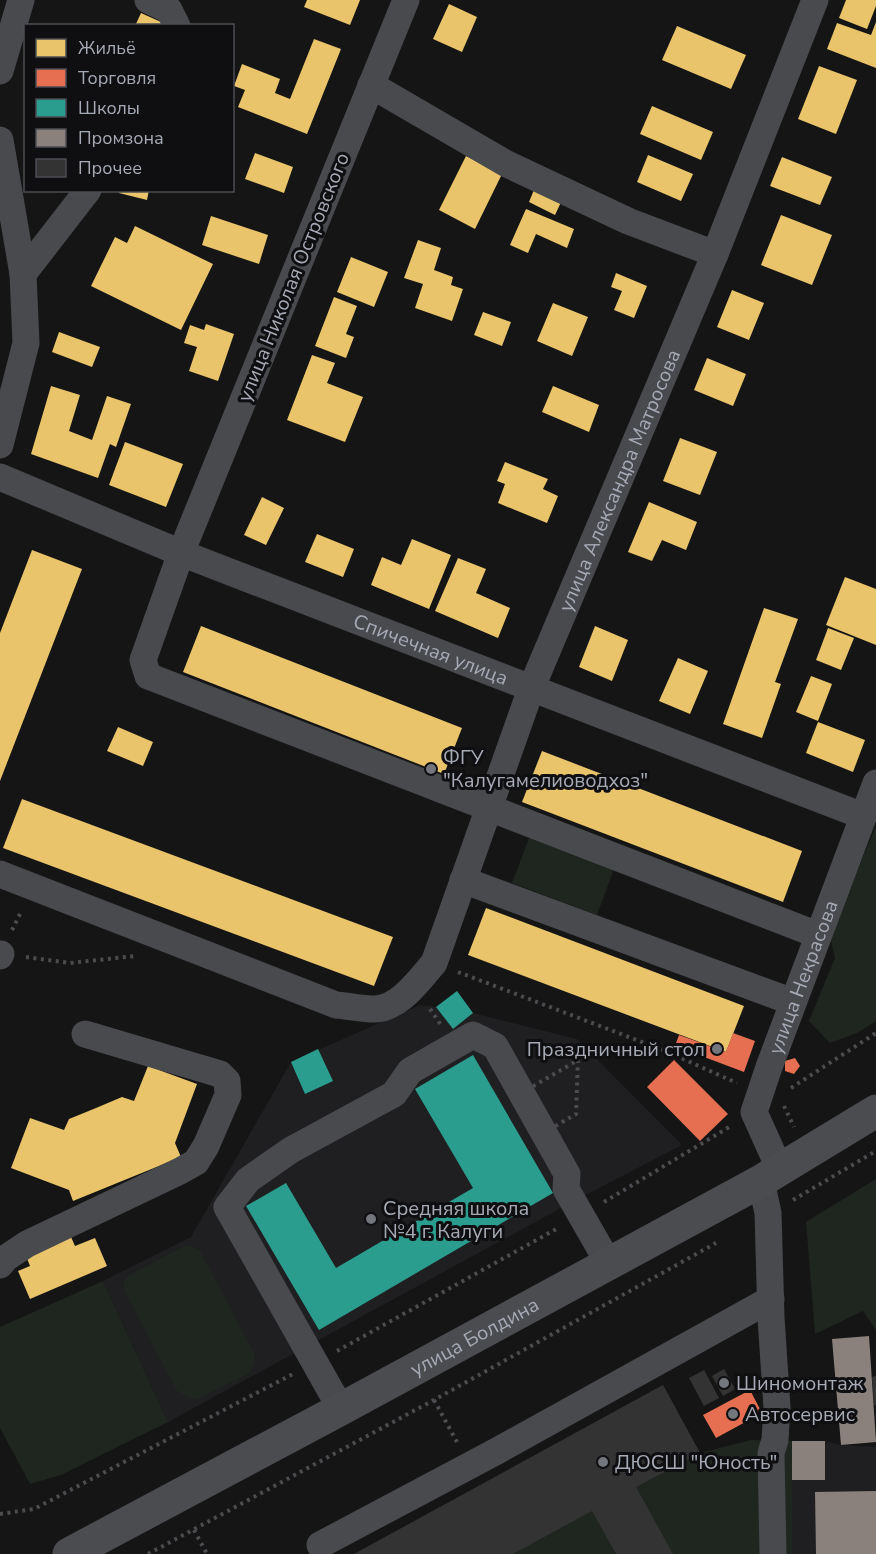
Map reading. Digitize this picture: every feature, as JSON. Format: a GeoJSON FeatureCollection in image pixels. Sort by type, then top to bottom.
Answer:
{"type":"FeatureCollection","features":[{"type":"Feature","properties":{"kind":"main road","name":"улица Болдина"},"geometry":{"type":"LineString","coordinates":[[69,1554],[341,1410],[609,1264],[771,1175],[876,1111]]}},
{"type":"Feature","properties":{"kind":"street"},"geometry":{"type":"LineString","coordinates":[[0,71],[21,0]]}},
{"type":"Feature","properties":{"kind":"street"},"geometry":{"type":"LineString","coordinates":[[148,0],[169,10],[176,24]]}},
{"type":"Feature","properties":{"kind":"street","name":"улица Николая Островского"},"geometry":{"type":"LineString","coordinates":[[406,0],[181,553],[143,660],[148,676],[488,808]]}},
{"type":"Feature","properties":{"kind":"street","name":"улица Александра Матросова"},"geometry":{"type":"LineString","coordinates":[[434,963],[531,689],[715,254],[815,0]]}},
{"type":"Feature","properties":{"kind":"street"},"geometry":{"type":"LineString","coordinates":[[371,85],[507,164],[628,221],[715,254]]}},
{"type":"Feature","properties":{"kind":"street"},"geometry":{"type":"LineString","coordinates":[[0,140],[23,274],[26,343],[0,445]]}},
{"type":"Feature","properties":{"kind":"street"},"geometry":{"type":"LineString","coordinates":[[23,274],[86,192]]}},
{"type":"Feature","properties":{"kind":"street","name":"Спичечная улица"},"geometry":{"type":"LineString","coordinates":[[0,477],[181,553],[863,816]]}},
{"type":"Feature","properties":{"kind":"street","name":"улица Некрасова"},"geometry":{"type":"LineString","coordinates":[[757,1103],[876,783]]}},
{"type":"Feature","properties":{"kind":"street"},"geometry":{"type":"LineString","coordinates":[[488,808],[818,935]]}},
{"type":"Feature","properties":{"kind":"street"},"geometry":{"type":"LineString","coordinates":[[0,874],[336,1005],[377,1009],[398,1000],[434,963]]}},
{"type":"Feature","properties":{"kind":"street"},"geometry":{"type":"LineString","coordinates":[[464,880],[793,1002]]}},
{"type":"Feature","properties":{"kind":"street"},"geometry":{"type":"LineString","coordinates":[[5,1277],[6,1258],[27,1244],[180,1172],[196,1162],[206,1146],[228,1095],[227,1081],[220,1074],[85,1034]]}},
{"type":"Feature","properties":{"kind":"street"},"geometry":{"type":"LineString","coordinates":[[341,1410],[227,1207],[248,1180],[291,1150],[394,1094],[410,1071],[473,1035],[495,1046],[567,1174],[566,1189],[609,1264]]}},
{"type":"Feature","properties":{"kind":"street"},"geometry":{"type":"LineString","coordinates":[[757,1103],[771,1175],[768,1213],[777,1407],[775,1440],[771,1453],[772,1554]]}},
{"type":"Feature","properties":{"kind":"street"},"geometry":{"type":"LineString","coordinates":[[320,1545],[507,1446],[771,1299]]}},
{"type":"Feature","properties":{"kind":"path"},"geometry":{"type":"LineString","coordinates":[[33,887],[0,955],[70,963],[145,955]]}},
{"type":"Feature","properties":{"kind":"path"},"geometry":{"type":"LineString","coordinates":[[434,963],[663,1050],[757,1103]]}},
{"type":"Feature","properties":{"kind":"path"},"geometry":{"type":"LineString","coordinates":[[0,1514],[34,1509],[315,1363],[581,1216],[757,1103],[876,1033]]}},
{"type":"Feature","properties":{"kind":"path"},"geometry":{"type":"LineString","coordinates":[[768,1213],[824,1183],[876,1151]]}},
{"type":"Feature","properties":{"kind":"path"},"geometry":{"type":"LineString","coordinates":[[148,1554],[434,1400],[716,1243]]}},
{"type":"Feature","properties":{"kind":"path"},"geometry":{"type":"LineString","coordinates":[[194,1530],[207,1554]]}},
{"type":"Feature","properties":{"kind":"shaded area"},"geometry":{"type":"Polygon","coordinates":[[[876,826],[876,1021],[857,1033],[830,1043],[809,1021],[835,958],[830,936],[876,826]]]}},
{"type":"Feature","properties":{"kind":"shaded area"},"geometry":{"type":"Polygon","coordinates":[[[529,838],[614,869],[597,915],[512,883],[529,838]]]}},
{"type":"Feature","properties":{"kind":"shaded area","name":"Средняя школа №4 г. Калуги"},"geometry":{"type":"Polygon","coordinates":[[[420,1005],[436,1007],[453,1029],[473,1013],[577,1039],[682,1145],[574,1201],[168,1422],[103,1281],[191,1237],[291,1062],[420,1005]]]}},
{"type":"Feature","properties":{"kind":"shaded area"},"geometry":{"type":"Polygon","coordinates":[[[876,1179],[876,1330],[863,1311],[815,1334],[806,1222],[876,1179]]]}},
{"type":"Feature","properties":{"kind":"shaded area"},"geometry":{"type":"Polygon","coordinates":[[[186,1245],[200,1251],[255,1355],[254,1365],[248,1374],[195,1400],[177,1391],[125,1292],[123,1283],[128,1276],[186,1245]]]}},
{"type":"Feature","properties":{"kind":"shaded area"},"geometry":{"type":"Polygon","coordinates":[[[103,1281],[168,1422],[61,1475],[30,1484],[0,1428],[0,1327],[103,1281]]]}},
{"type":"Feature","properties":{"kind":"shaded area","name":"ДЮСШ \"Юность\""},"geometry":{"type":"Polygon","coordinates":[[[663,1385],[700,1453],[751,1440],[792,1441],[792,1554],[354,1554],[663,1385]]]}},
{"type":"Feature","properties":{"kind":"shaded area"},"geometry":{"type":"Polygon","coordinates":[[[792,1441],[825,1441],[841,1445],[876,1447],[876,1554],[792,1554],[792,1441]]]}},
{"type":"Feature","properties":{"kind":"building: Жильё"},"geometry":{"type":"Polygon","coordinates":[[[307,0],[360,0],[350,25],[304,7],[307,0]]]}},
{"type":"Feature","properties":{"kind":"building: Жильё"},"geometry":{"type":"Polygon","coordinates":[[[846,0],[876,0],[867,29],[839,18],[846,0]]]}},
{"type":"Feature","properties":{"kind":"building: Жильё"},"geometry":{"type":"Polygon","coordinates":[[[449,4],[477,17],[462,52],[433,39],[449,4]]]}},
{"type":"Feature","properties":{"kind":"building: Жильё"},"geometry":{"type":"Polygon","coordinates":[[[141,13],[166,24],[136,24],[141,13]]]}},
{"type":"Feature","properties":{"kind":"building: Жильё"},"geometry":{"type":"Polygon","coordinates":[[[876,22],[876,68],[827,49],[837,23],[871,35],[876,22]]]}},
{"type":"Feature","properties":{"kind":"building: Жильё"},"geometry":{"type":"Polygon","coordinates":[[[677,26],[746,55],[731,89],[662,60],[677,26]]]}},
{"type":"Feature","properties":{"kind":"building: Жильё"},"geometry":{"type":"Polygon","coordinates":[[[314,39],[341,49],[307,134],[238,107],[245,90],[234,86],[242,64],[280,79],[275,93],[290,99],[314,39]]]}},
{"type":"Feature","properties":{"kind":"building: Жильё"},"geometry":{"type":"Polygon","coordinates":[[[819,66],[857,80],[836,134],[798,119],[819,66]]]}},
{"type":"Feature","properties":{"kind":"building: Жильё"},"geometry":{"type":"Polygon","coordinates":[[[652,106],[713,132],[701,160],[640,134],[652,106]]]}},
{"type":"Feature","properties":{"kind":"building: Жильё"},"geometry":{"type":"Polygon","coordinates":[[[255,153],[293,167],[284,193],[245,179],[255,153]]]}},
{"type":"Feature","properties":{"kind":"building: Жильё"},"geometry":{"type":"Polygon","coordinates":[[[648,155],[693,174],[681,201],[637,182],[648,155]]]}},
{"type":"Feature","properties":{"kind":"building: Жильё"},"geometry":{"type":"Polygon","coordinates":[[[466,156],[502,174],[475,229],[439,210],[466,156]]]}},
{"type":"Feature","properties":{"kind":"building: Жильё"},"geometry":{"type":"Polygon","coordinates":[[[782,157],[832,177],[820,205],[770,186],[782,157]]]}},
{"type":"Feature","properties":{"kind":"building: Жильё"},"geometry":{"type":"Polygon","coordinates":[[[536,185],[563,198],[555,215],[529,202],[536,185]]]}},
{"type":"Feature","properties":{"kind":"building: Жильё"},"geometry":{"type":"Polygon","coordinates":[[[119,192],[149,192],[147,200],[119,192]]]}},
{"type":"Feature","properties":{"kind":"building: Жильё"},"geometry":{"type":"Polygon","coordinates":[[[526,209],[574,229],[567,248],[536,234],[528,253],[510,245],[526,209]]]}},
{"type":"Feature","properties":{"kind":"building: Жильё"},"geometry":{"type":"Polygon","coordinates":[[[781,215],[832,235],[812,285],[761,265],[781,215]]]}},
{"type":"Feature","properties":{"kind":"building: Жильё"},"geometry":{"type":"Polygon","coordinates":[[[211,216],[268,235],[259,264],[202,245],[211,216]]]}},
{"type":"Feature","properties":{"kind":"building: Жильё"},"geometry":{"type":"Polygon","coordinates":[[[135,226],[213,264],[181,330],[91,286],[115,237],[127,243],[135,226]]]}},
{"type":"Feature","properties":{"kind":"building: Жильё"},"geometry":{"type":"Polygon","coordinates":[[[418,240],[441,248],[434,270],[453,277],[451,285],[463,289],[452,321],[415,308],[423,284],[404,278],[418,240]]]}},
{"type":"Feature","properties":{"kind":"building: Жильё"},"geometry":{"type":"Polygon","coordinates":[[[351,257],[388,272],[374,307],[337,292],[351,257]]]}},
{"type":"Feature","properties":{"kind":"building: Жильё"},"geometry":{"type":"Polygon","coordinates":[[[616,273],[647,286],[634,318],[614,310],[622,291],[611,287],[616,273]]]}},
{"type":"Feature","properties":{"kind":"building: Жильё"},"geometry":{"type":"Polygon","coordinates":[[[732,290],[764,303],[749,340],[717,327],[732,290]]]}},
{"type":"Feature","properties":{"kind":"building: Жильё"},"geometry":{"type":"Polygon","coordinates":[[[334,297],[357,306],[346,334],[354,337],[346,358],[315,346],[334,297]]]}},
{"type":"Feature","properties":{"kind":"building: Жильё"},"geometry":{"type":"Polygon","coordinates":[[[553,303],[588,317],[572,356],[537,341],[553,303]]]}},
{"type":"Feature","properties":{"kind":"building: Жильё"},"geometry":{"type":"Polygon","coordinates":[[[483,312],[511,322],[502,346],[474,335],[483,312]]]}},
{"type":"Feature","properties":{"kind":"building: Жильё"},"geometry":{"type":"Polygon","coordinates":[[[206,324],[234,334],[218,381],[189,371],[197,347],[184,343],[190,325],[204,330],[206,324]]]}},
{"type":"Feature","properties":{"kind":"building: Жильё"},"geometry":{"type":"Polygon","coordinates":[[[59,332],[100,347],[92,367],[52,352],[59,332]]]}},
{"type":"Feature","properties":{"kind":"building: Жильё"},"geometry":{"type":"Polygon","coordinates":[[[312,355],[335,363],[327,383],[363,397],[345,442],[287,420],[312,355]]]}},
{"type":"Feature","properties":{"kind":"building: Жильё"},"geometry":{"type":"Polygon","coordinates":[[[707,358],[746,374],[733,406],[694,390],[707,358]]]}},
{"type":"Feature","properties":{"kind":"building: Жильё"},"geometry":{"type":"Polygon","coordinates":[[[51,386],[80,395],[69,431],[92,440],[107,396],[131,404],[116,447],[110,444],[98,478],[31,454],[51,386]]]}},
{"type":"Feature","properties":{"kind":"building: Жильё"},"geometry":{"type":"Polygon","coordinates":[[[553,386],[599,405],[589,432],[542,412],[553,386]]]}},
{"type":"Feature","properties":{"kind":"building: Жильё"},"geometry":{"type":"Polygon","coordinates":[[[680,438],[717,452],[700,495],[663,481],[680,438]]]}},
{"type":"Feature","properties":{"kind":"building: Жильё"},"geometry":{"type":"Polygon","coordinates":[[[125,442],[183,464],[166,507],[109,485],[125,442]]]}},
{"type":"Feature","properties":{"kind":"building: Жильё"},"geometry":{"type":"Polygon","coordinates":[[[505,462],[548,479],[543,489],[558,496],[547,523],[498,503],[505,484],[497,481],[505,462]]]}},
{"type":"Feature","properties":{"kind":"building: Жильё"},"geometry":{"type":"Polygon","coordinates":[[[262,497],[284,508],[266,545],[244,535],[262,497]]]}},
{"type":"Feature","properties":{"kind":"building: Жильё"},"geometry":{"type":"Polygon","coordinates":[[[649,502],[697,522],[686,550],[662,540],[652,561],[628,552],[649,502]]]}},
{"type":"Feature","properties":{"kind":"building: Жильё"},"geometry":{"type":"Polygon","coordinates":[[[317,534],[354,549],[343,577],[305,562],[317,534]]]}},
{"type":"Feature","properties":{"kind":"building: Жильё"},"geometry":{"type":"Polygon","coordinates":[[[412,539],[451,555],[429,609],[371,585],[382,557],[401,565],[412,539]]]}},
{"type":"Feature","properties":{"kind":"building: Жильё"},"geometry":{"type":"Polygon","coordinates":[[[32,550],[82,569],[0,781],[0,633],[32,550]]]}},
{"type":"Feature","properties":{"kind":"building: Жильё"},"geometry":{"type":"Polygon","coordinates":[[[458,558],[486,569],[476,593],[510,608],[498,638],[435,611],[458,558]]]}},
{"type":"Feature","properties":{"kind":"building: Жильё"},"geometry":{"type":"Polygon","coordinates":[[[845,577],[876,589],[876,645],[826,625],[845,577]]]}},
{"type":"Feature","properties":{"kind":"building: Жильё"},"geometry":{"type":"Polygon","coordinates":[[[764,608],[798,619],[775,682],[781,684],[762,738],[723,724],[764,608]]]}},
{"type":"Feature","properties":{"kind":"building: Жильё"},"geometry":{"type":"Polygon","coordinates":[[[201,626],[462,728],[444,774],[183,672],[201,626]]]}},
{"type":"Feature","properties":{"kind":"building: Жильё"},"geometry":{"type":"Polygon","coordinates":[[[595,626],[628,640],[612,681],[579,667],[595,626]]]}},
{"type":"Feature","properties":{"kind":"building: Жильё"},"geometry":{"type":"Polygon","coordinates":[[[828,628],[854,638],[841,670],[816,660],[828,628]]]}},
{"type":"Feature","properties":{"kind":"building: Жильё"},"geometry":{"type":"Polygon","coordinates":[[[678,658],[708,671],[690,714],[659,701],[678,658]]]}},
{"type":"Feature","properties":{"kind":"building: Жильё"},"geometry":{"type":"Polygon","coordinates":[[[811,676],[832,684],[818,721],[796,712],[811,676]]]}},
{"type":"Feature","properties":{"kind":"building: Жильё"},"geometry":{"type":"Polygon","coordinates":[[[818,722],[865,740],[853,772],[806,753],[818,722]]]}},
{"type":"Feature","properties":{"kind":"building: Жильё"},"geometry":{"type":"Polygon","coordinates":[[[118,727],[153,742],[143,766],[107,751],[118,727]]]}},
{"type":"Feature","properties":{"kind":"building: Жильё"},"geometry":{"type":"Polygon","coordinates":[[[542,751],[802,851],[783,902],[522,802],[542,751]]]}},
{"type":"Feature","properties":{"kind":"building: Жильё"},"geometry":{"type":"Polygon","coordinates":[[[22,799],[393,937],[374,986],[3,848],[22,799]]]}},
{"type":"Feature","properties":{"kind":"building: Жильё"},"geometry":{"type":"Polygon","coordinates":[[[486,908],[744,1006],[726,1052],[468,955],[486,908]]]}},
{"type":"Feature","properties":{"kind":"building: Жильё"},"geometry":{"type":"Polygon","coordinates":[[[148,1066],[197,1084],[175,1143],[181,1157],[73,1201],[69,1190],[11,1168],[30,1118],[64,1130],[69,1119],[122,1097],[134,1101],[148,1066]]]}},
{"type":"Feature","properties":{"kind":"building: Жильё"},"geometry":{"type":"Polygon","coordinates":[[[71,1237],[75,1246],[95,1238],[107,1266],[30,1299],[18,1271],[30,1266],[26,1256],[71,1237]]]}},
{"type":"Feature","properties":{"kind":"building: Торговля"},"geometry":{"type":"Polygon","coordinates":[[[733,1033],[755,1041],[744,1072],[675,1046],[679,1035],[726,1052],[733,1033]]]}},
{"type":"Feature","properties":{"kind":"building: Торговля"},"geometry":{"type":"Polygon","coordinates":[[[795,1058],[800,1066],[794,1074],[785,1071],[785,1061],[795,1058]]]}},
{"type":"Feature","properties":{"kind":"building: Торговля"},"geometry":{"type":"Polygon","coordinates":[[[674,1060],[728,1114],[700,1141],[647,1087],[674,1060]]]}},
{"type":"Feature","properties":{"kind":"building: Торговля","name":"Автосервис"},"geometry":{"type":"Polygon","coordinates":[[[750,1390],[762,1413],[716,1438],[703,1415],[750,1390]]]}},
{"type":"Feature","properties":{"kind":"building: Школы"},"geometry":{"type":"Polygon","coordinates":[[[457,991],[473,1013],[453,1029],[436,1007],[457,991]]]}},
{"type":"Feature","properties":{"kind":"building: Школы"},"geometry":{"type":"Polygon","coordinates":[[[318,1049],[333,1081],[305,1094],[291,1062],[318,1049]]]}},
{"type":"Feature","properties":{"kind":"building: Школы"},"geometry":{"type":"Polygon","coordinates":[[[473,1055],[553,1193],[319,1330],[246,1206],[286,1183],[336,1268],[473,1188],[415,1089],[473,1055]]]}},
{"type":"Feature","properties":{"kind":"building: Промзона"},"geometry":{"type":"Polygon","coordinates":[[[869,1336],[876,1442],[841,1445],[832,1339],[869,1336]]]}},
{"type":"Feature","properties":{"kind":"building: Промзона"},"geometry":{"type":"Polygon","coordinates":[[[792,1441],[825,1441],[825,1480],[792,1480],[792,1441]]]}},
{"type":"Feature","properties":{"kind":"building: Промзона"},"geometry":{"type":"Polygon","coordinates":[[[876,1491],[876,1554],[816,1554],[815,1492],[876,1491]]]}},
{"type":"Feature","properties":{"kind":"building: Прочее","name":"Шиномонтаж"},"geometry":{"type":"Polygon","coordinates":[[[724,1369],[735,1389],[723,1396],[712,1376],[724,1369]]]}},
{"type":"Feature","properties":{"kind":"building: Прочее"},"geometry":{"type":"Polygon","coordinates":[[[704,1370],[719,1398],[704,1406],[689,1378],[704,1370]]]}},
{"type":"Feature","properties":{"kind":"building: Прочее"},"geometry":{"type":"Polygon","coordinates":[[[876,1376],[876,1405],[874,1405],[872,1377],[876,1376]]]}},
{"type":"Feature","properties":{"kind":"building: Прочее","name":"ДЮСШ \"Юность\""},"geometry":{"type":"Polygon","coordinates":[[[663,1385],[700,1453],[636,1487],[673,1554],[616,1554],[592,1511],[513,1554],[354,1554],[663,1385]]]}},
{"type":"Feature","properties":{"kind":"place","name":"ФГУ \"Калугамелиоводхоз\""},"geometry":{"type":"Point","coordinates":[431,769]}},
{"type":"Feature","properties":{"kind":"place","name":"Праздничный стол"},"geometry":{"type":"Point","coordinates":[717,1049]}},
{"type":"Feature","properties":{"kind":"place","name":"Средняя школа №4 г. Калуги"},"geometry":{"type":"Point","coordinates":[371,1219]}},
{"type":"Feature","properties":{"kind":"place","name":"Шиномонтаж"},"geometry":{"type":"Point","coordinates":[724,1383]}},
{"type":"Feature","properties":{"kind":"place","name":"Автосервис"},"geometry":{"type":"Point","coordinates":[733,1414]}},
{"type":"Feature","properties":{"kind":"place","name":"ДЮСШ \"Юность\""},"geometry":{"type":"Point","coordinates":[603,1462]}}]}
